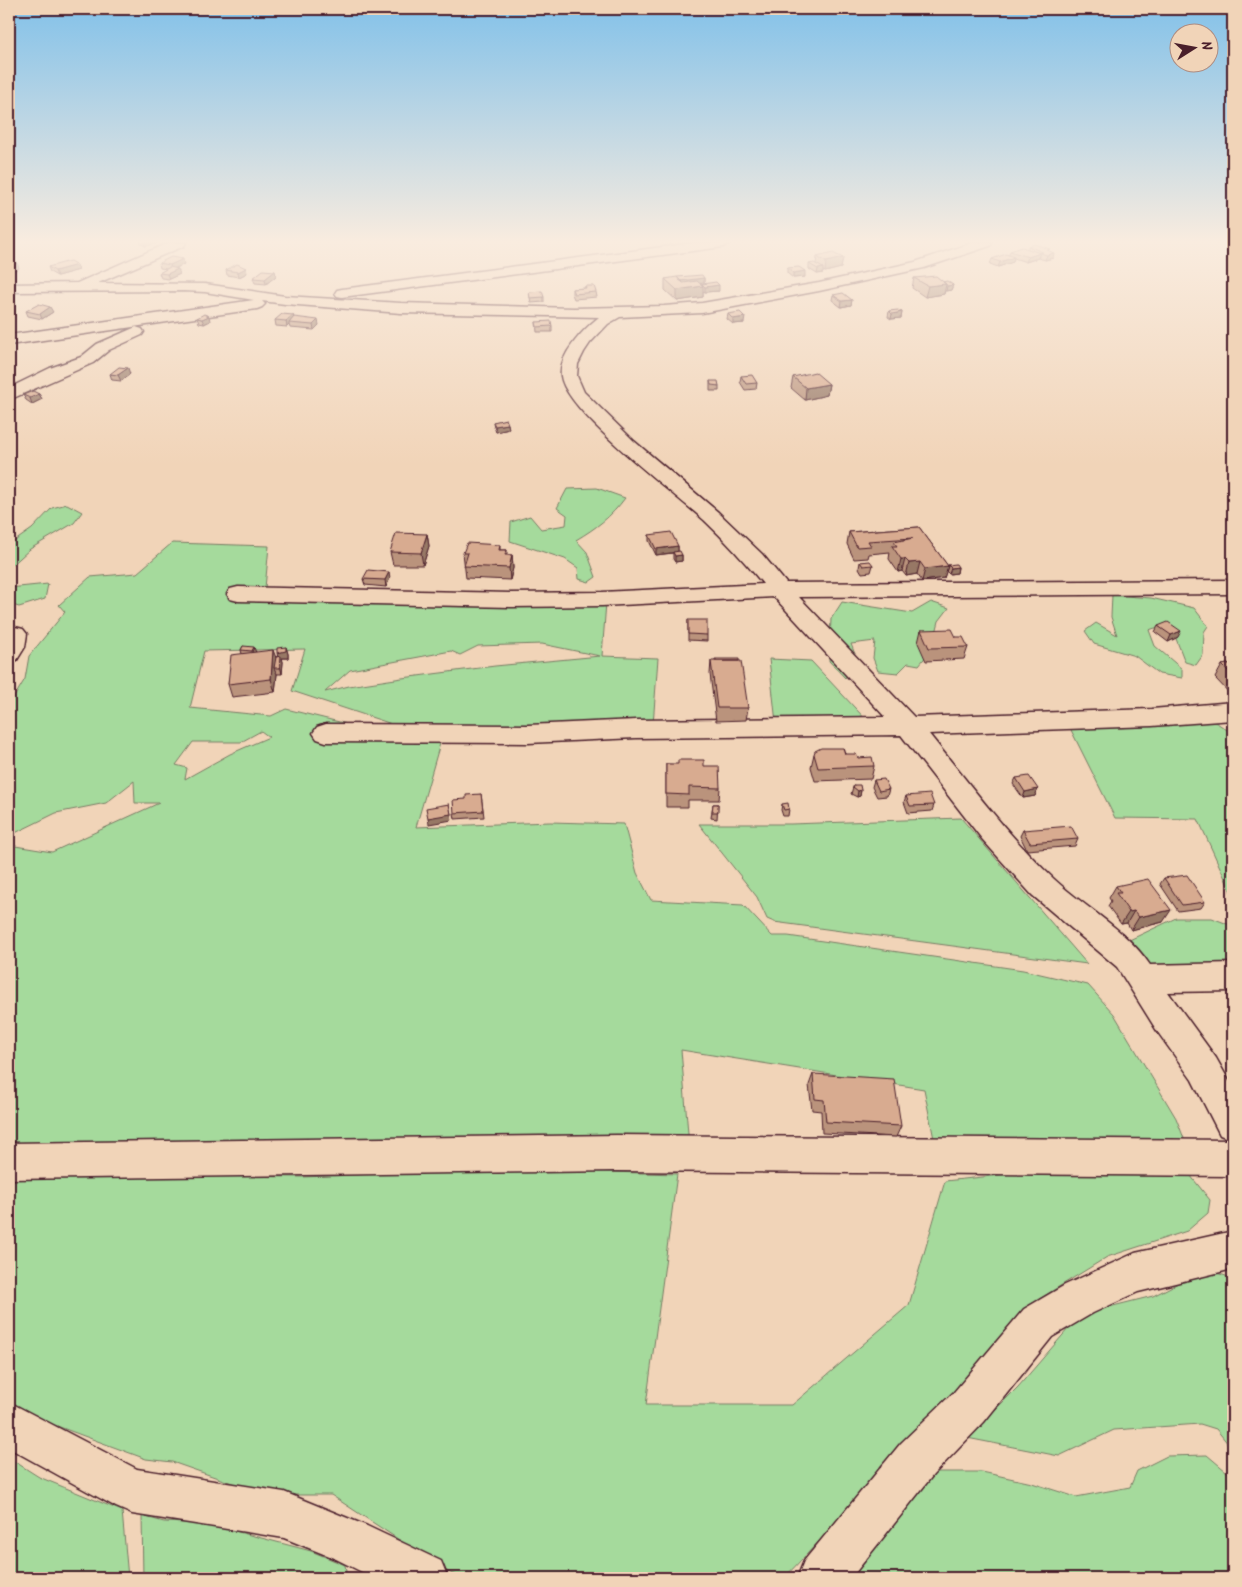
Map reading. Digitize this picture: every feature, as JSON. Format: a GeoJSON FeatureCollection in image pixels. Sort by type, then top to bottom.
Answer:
{"type":"FeatureCollection","features":[{"type":"Feature","properties":{"kind":"street"},"geometry":{"type":"LineString","coordinates":[[9,340],[177,317]]}},
{"type":"Feature","properties":{"kind":"street"},"geometry":{"type":"LineString","coordinates":[[609,317],[584,340],[570,364],[569,376],[576,394],[627,445],[710,516],[754,559],[780,590],[908,726],[992,831],[1043,887],[1128,958],[1204,1069],[1233,1123]]}},
{"type":"Feature","properties":{"kind":"street"},"geometry":{"type":"LineString","coordinates":[[9,395],[56,372],[87,360],[101,348],[144,328],[152,321]]}},
{"type":"Feature","properties":{"kind":"street"},"geometry":{"type":"LineString","coordinates":[[238,594],[511,600],[602,599],[780,590],[1233,587]]}},
{"type":"Feature","properties":{"kind":"street"},"geometry":{"type":"LineString","coordinates":[[326,732],[528,734],[636,729],[908,726],[952,723],[1032,723],[1227,717]]}},
{"type":"Feature","properties":{"kind":"street"},"geometry":{"type":"LineString","coordinates":[[1142,979],[1233,977]]}},
{"type":"Feature","properties":{"kind":"street"},"geometry":{"type":"LineString","coordinates":[[9,1161],[617,1154],[1233,1158]]}},
{"type":"Feature","properties":{"kind":"street"},"geometry":{"type":"LineString","coordinates":[[821,1578],[917,1459],[969,1407],[1038,1324],[1079,1299],[1135,1273],[1233,1250]]}},
{"type":"Feature","properties":{"kind":"street"},"geometry":{"type":"LineString","coordinates":[[9,1424],[132,1491],[284,1515],[351,1542],[424,1578]]}},
{"type":"Feature","properties":{"kind":"green space"},"geometry":{"type":"Polygon","coordinates":[[[597,488],[625,498],[603,522],[576,540],[587,552],[596,577],[589,582],[579,579],[578,568],[565,559],[510,541],[511,522],[530,516],[541,529],[566,525],[567,515],[557,508],[567,489],[597,488]]]}},
{"type":"Feature","properties":{"kind":"green space"},"geometry":{"type":"Polygon","coordinates":[[[67,504],[82,512],[74,523],[30,549],[9,568],[9,545],[32,529],[52,508],[67,504]]]}},
{"type":"Feature","properties":{"kind":"green space"},"geometry":{"type":"Polygon","coordinates":[[[172,543],[269,546],[265,588],[233,590],[228,599],[386,602],[606,602],[602,656],[658,658],[653,725],[404,728],[292,691],[305,649],[204,651],[190,708],[271,716],[286,709],[364,728],[441,740],[416,827],[550,822],[624,824],[637,873],[651,900],[743,905],[772,936],[788,936],[1023,970],[1088,985],[1114,1014],[1176,1118],[1187,1146],[936,1149],[924,1089],[681,1050],[689,1145],[9,1143],[9,845],[52,852],[159,803],[135,803],[134,781],[106,803],[56,813],[9,836],[9,698],[13,699],[25,679],[29,656],[65,612],[59,605],[90,577],[137,573],[172,543]],[[542,644],[478,646],[460,655],[451,651],[350,670],[325,692],[349,686],[402,678],[495,666],[600,656],[542,644]],[[261,731],[241,742],[193,742],[176,765],[187,768],[185,779],[230,754],[269,737],[261,731]]]}},
{"type":"Feature","properties":{"kind":"green space"},"geometry":{"type":"Polygon","coordinates":[[[48,584],[45,599],[19,607],[9,604],[9,588],[48,584]]]}},
{"type":"Feature","properties":{"kind":"green space"},"geometry":{"type":"Polygon","coordinates":[[[1112,595],[1151,598],[1194,608],[1208,626],[1204,632],[1203,655],[1196,665],[1185,662],[1173,631],[1155,628],[1149,630],[1155,646],[1182,669],[1182,678],[1159,674],[1135,656],[1094,644],[1085,631],[1096,623],[1117,635],[1111,617],[1112,595]]]}},
{"type":"Feature","properties":{"kind":"green space"},"geometry":{"type":"Polygon","coordinates":[[[842,602],[912,613],[931,602],[949,608],[939,621],[932,649],[919,665],[908,663],[898,673],[878,671],[873,658],[875,641],[851,644],[858,662],[845,678],[829,661],[831,619],[842,602]]]}},
{"type":"Feature","properties":{"kind":"green space"},"geometry":{"type":"Polygon","coordinates":[[[769,659],[811,661],[870,724],[776,723],[769,659]]]}},
{"type":"Feature","properties":{"kind":"green space"},"geometry":{"type":"Polygon","coordinates":[[[1203,719],[1217,723],[1233,734],[1233,896],[1198,819],[1115,818],[1070,728],[1203,719]]]}},
{"type":"Feature","properties":{"kind":"green space"},"geometry":{"type":"Polygon","coordinates":[[[961,818],[1087,964],[774,922],[767,919],[757,897],[699,824],[791,824],[961,818]]]}},
{"type":"Feature","properties":{"kind":"green space"},"geometry":{"type":"Polygon","coordinates":[[[1176,918],[1212,918],[1233,926],[1233,968],[1140,969],[1123,943],[1176,918]]]}},
{"type":"Feature","properties":{"kind":"green space"},"geometry":{"type":"Polygon","coordinates":[[[505,1169],[677,1174],[646,1405],[792,1405],[909,1305],[945,1181],[1030,1172],[1190,1175],[1210,1200],[1208,1213],[1187,1231],[1107,1257],[1023,1309],[931,1424],[784,1578],[463,1578],[448,1572],[331,1495],[290,1495],[235,1484],[172,1462],[146,1459],[30,1416],[9,1403],[9,1174],[303,1177],[505,1169]]]}},
{"type":"Feature","properties":{"kind":"green space"},"geometry":{"type":"Polygon","coordinates":[[[1201,1268],[1226,1276],[1233,1281],[1233,1450],[1216,1429],[1200,1424],[1114,1430],[1059,1456],[967,1438],[1018,1387],[1081,1314],[1153,1296],[1192,1276],[1201,1268]]]}},
{"type":"Feature","properties":{"kind":"green space"},"geometry":{"type":"Polygon","coordinates":[[[1207,1455],[1233,1477],[1233,1578],[850,1578],[868,1559],[904,1493],[935,1472],[982,1472],[1032,1483],[1076,1497],[1130,1487],[1137,1471],[1167,1456],[1207,1455]]]}},
{"type":"Feature","properties":{"kind":"green space"},"geometry":{"type":"Polygon","coordinates":[[[9,1458],[39,1477],[122,1511],[128,1578],[9,1578],[9,1458]]]}},
{"type":"Feature","properties":{"kind":"green space"},"geometry":{"type":"Polygon","coordinates":[[[142,1516],[164,1522],[208,1524],[311,1551],[345,1565],[347,1578],[143,1578],[142,1516]]]}},
{"type":"Feature","properties":{"kind":"building"},"geometry":{"type":"Polygon","coordinates":[[[278,317],[291,317],[286,321],[275,320],[278,317]]]}},
{"type":"Feature","properties":{"kind":"building"},"geometry":{"type":"Polygon","coordinates":[[[294,317],[318,320],[313,325],[289,323],[294,317]]]}},
{"type":"Feature","properties":{"kind":"building"},"geometry":{"type":"Polygon","coordinates":[[[551,321],[552,326],[537,327],[536,322],[551,321]]]}},
{"type":"Feature","properties":{"kind":"building"},"geometry":{"type":"Polygon","coordinates":[[[119,367],[128,368],[118,375],[110,374],[119,367]]]}},
{"type":"Feature","properties":{"kind":"building"},"geometry":{"type":"Polygon","coordinates":[[[815,372],[829,384],[806,388],[793,377],[815,372]]]}},
{"type":"Feature","properties":{"kind":"building"},"geometry":{"type":"Polygon","coordinates":[[[752,375],[757,383],[746,384],[741,376],[752,375]]]}},
{"type":"Feature","properties":{"kind":"building"},"geometry":{"type":"Polygon","coordinates":[[[710,381],[718,381],[719,386],[711,385],[710,381]]]}},
{"type":"Feature","properties":{"kind":"building"},"geometry":{"type":"Polygon","coordinates":[[[33,391],[39,394],[30,398],[23,395],[33,391]]]}},
{"type":"Feature","properties":{"kind":"building"},"geometry":{"type":"Polygon","coordinates":[[[506,419],[508,424],[495,426],[493,422],[506,419]]]}},
{"type":"Feature","properties":{"kind":"building"},"geometry":{"type":"Polygon","coordinates":[[[919,527],[948,566],[925,569],[920,562],[909,563],[905,559],[901,559],[892,546],[897,546],[894,542],[913,538],[868,541],[871,546],[857,547],[849,532],[919,527]]]}},
{"type":"Feature","properties":{"kind":"building"},"geometry":{"type":"Polygon","coordinates":[[[671,532],[678,546],[656,549],[649,535],[671,532]]]}},
{"type":"Feature","properties":{"kind":"building"},"geometry":{"type":"Polygon","coordinates":[[[396,533],[427,534],[421,553],[390,552],[396,533]]]}},
{"type":"Feature","properties":{"kind":"building"},"geometry":{"type":"Polygon","coordinates":[[[467,543],[500,545],[499,550],[507,550],[505,555],[512,555],[509,568],[464,566],[468,553],[463,553],[467,543]]]}},
{"type":"Feature","properties":{"kind":"building"},"geometry":{"type":"Polygon","coordinates":[[[680,551],[682,555],[675,556],[673,552],[680,551]]]}},
{"type":"Feature","properties":{"kind":"building"},"geometry":{"type":"Polygon","coordinates":[[[870,561],[873,565],[863,566],[860,562],[870,561]]]}},
{"type":"Feature","properties":{"kind":"building"},"geometry":{"type":"Polygon","coordinates":[[[956,564],[958,567],[951,568],[948,565],[956,564]]]}},
{"type":"Feature","properties":{"kind":"building"},"geometry":{"type":"Polygon","coordinates":[[[368,570],[389,572],[385,580],[363,579],[368,570]]]}},
{"type":"Feature","properties":{"kind":"building"},"geometry":{"type":"Polygon","coordinates":[[[688,620],[707,620],[707,635],[688,634],[688,620]]]}},
{"type":"Feature","properties":{"kind":"building"},"geometry":{"type":"Polygon","coordinates":[[[1168,622],[1181,631],[1171,635],[1158,626],[1168,622]]]}},
{"type":"Feature","properties":{"kind":"building"},"geometry":{"type":"Polygon","coordinates":[[[952,629],[956,637],[963,637],[968,647],[929,648],[921,630],[952,629]]]}},
{"type":"Feature","properties":{"kind":"building"},"geometry":{"type":"Polygon","coordinates":[[[243,646],[254,647],[252,651],[241,650],[243,646]]]}},
{"type":"Feature","properties":{"kind":"building"},"geometry":{"type":"Polygon","coordinates":[[[286,647],[286,651],[277,653],[277,648],[286,647]]]}},
{"type":"Feature","properties":{"kind":"building"},"geometry":{"type":"Polygon","coordinates":[[[273,650],[271,679],[228,684],[231,655],[273,650]]]}},
{"type":"Feature","properties":{"kind":"building"},"geometry":{"type":"Polygon","coordinates":[[[281,656],[280,668],[274,668],[276,657],[281,656]]]}},
{"type":"Feature","properties":{"kind":"building"},"geometry":{"type":"Polygon","coordinates":[[[715,659],[739,659],[739,661],[715,661],[715,659]]]}},
{"type":"Feature","properties":{"kind":"building"},"geometry":{"type":"Polygon","coordinates":[[[711,661],[741,661],[748,708],[717,708],[711,661]]]}},
{"type":"Feature","properties":{"kind":"building"},"geometry":{"type":"Polygon","coordinates":[[[1233,663],[1233,676],[1222,665],[1233,663]]]}},
{"type":"Feature","properties":{"kind":"building"},"geometry":{"type":"Polygon","coordinates":[[[821,748],[843,748],[845,754],[856,754],[858,758],[872,757],[874,766],[818,768],[814,754],[815,751],[821,748]]]}},
{"type":"Feature","properties":{"kind":"building"},"geometry":{"type":"Polygon","coordinates":[[[678,760],[704,760],[704,766],[719,766],[720,788],[689,787],[689,795],[666,794],[666,764],[678,764],[678,760]]]}},
{"type":"Feature","properties":{"kind":"building"},"geometry":{"type":"Polygon","coordinates":[[[1029,776],[1038,789],[1025,792],[1016,778],[1029,776]]]}},
{"type":"Feature","properties":{"kind":"building"},"geometry":{"type":"Polygon","coordinates":[[[884,779],[889,789],[879,791],[874,780],[884,779]]]}},
{"type":"Feature","properties":{"kind":"building"},"geometry":{"type":"Polygon","coordinates":[[[854,785],[860,785],[861,790],[858,791],[853,787],[854,785]]]}},
{"type":"Feature","properties":{"kind":"building"},"geometry":{"type":"Polygon","coordinates":[[[481,794],[483,811],[454,813],[453,800],[466,799],[466,795],[481,794]]]}},
{"type":"Feature","properties":{"kind":"building"},"geometry":{"type":"Polygon","coordinates":[[[930,794],[934,805],[910,806],[906,796],[930,794]]]}},
{"type":"Feature","properties":{"kind":"building"},"geometry":{"type":"Polygon","coordinates":[[[788,803],[789,809],[784,810],[782,804],[788,803]]]}},
{"type":"Feature","properties":{"kind":"building"},"geometry":{"type":"Polygon","coordinates":[[[449,804],[451,814],[428,818],[426,808],[449,804]]]}},
{"type":"Feature","properties":{"kind":"building"},"geometry":{"type":"Polygon","coordinates":[[[713,804],[718,804],[718,812],[712,812],[713,804]]]}},
{"type":"Feature","properties":{"kind":"building"},"geometry":{"type":"Polygon","coordinates":[[[1071,826],[1078,839],[1030,843],[1023,830],[1071,826]]]}},
{"type":"Feature","properties":{"kind":"building"},"geometry":{"type":"Polygon","coordinates":[[[1187,875],[1205,902],[1182,905],[1164,878],[1187,875]]]}},
{"type":"Feature","properties":{"kind":"building"},"geometry":{"type":"Polygon","coordinates":[[[1148,879],[1171,910],[1139,917],[1134,911],[1129,912],[1116,893],[1121,893],[1116,886],[1148,879]]]}},
{"type":"Feature","properties":{"kind":"building"},"geometry":{"type":"Polygon","coordinates":[[[813,1074],[894,1079],[901,1126],[826,1122],[824,1100],[815,1099],[813,1074]]]}}]}
